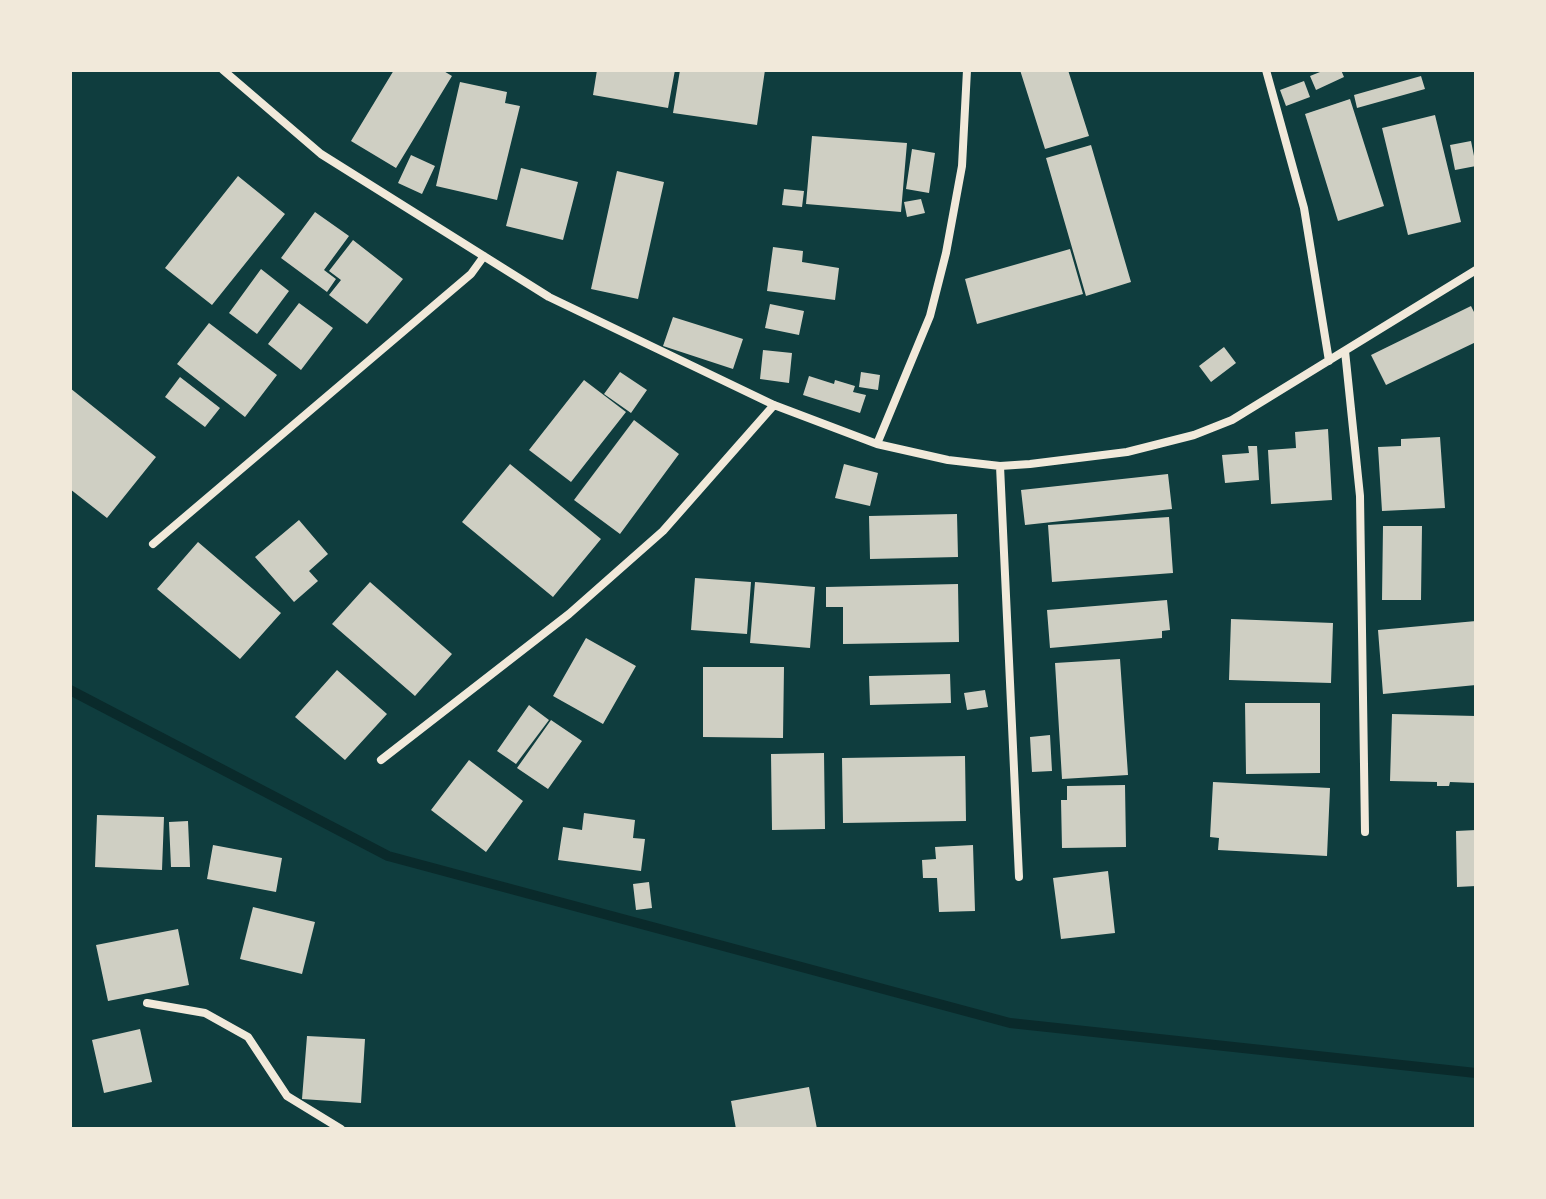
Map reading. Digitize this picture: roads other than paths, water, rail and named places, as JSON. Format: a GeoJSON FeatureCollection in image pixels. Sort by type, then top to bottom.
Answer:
{"type":"FeatureCollection","features":[{"type":"Feature","properties":{"kind":"street"},"geometry":{"type":"LineString","coordinates":[[223,70],[321,154],[549,297],[774,405],[877,444],[948,460],[1000,466],[1127,452],[1194,435],[1232,420],[1476,270]]}},
{"type":"Feature","properties":{"kind":"street"},"geometry":{"type":"LineString","coordinates":[[877,444],[930,316],[946,253],[962,166],[967,70]]}},
{"type":"Feature","properties":{"kind":"street"},"geometry":{"type":"LineString","coordinates":[[1266,70],[1304,208],[1329,361]]}},
{"type":"Feature","properties":{"kind":"street"},"geometry":{"type":"LineString","coordinates":[[153,544],[471,274],[484,256]]}},
{"type":"Feature","properties":{"kind":"street"},"geometry":{"type":"LineString","coordinates":[[1345,351],[1360,496],[1365,832]]}},
{"type":"Feature","properties":{"kind":"street"},"geometry":{"type":"LineString","coordinates":[[381,760],[569,614],[663,531],[774,405]]}},
{"type":"Feature","properties":{"kind":"street"},"geometry":{"type":"LineString","coordinates":[[1000,466],[1019,877]]}},
{"type":"Feature","properties":{"kind":"street"},"geometry":{"type":"LineString","coordinates":[[147,1003],[205,1013],[248,1037],[287,1096],[341,1129]]}},
{"type":"Feature","properties":{"kind":"waterway"},"geometry":{"type":"LineString","coordinates":[[70,690],[388,856],[1010,1023],[1476,1073]]}}]}
